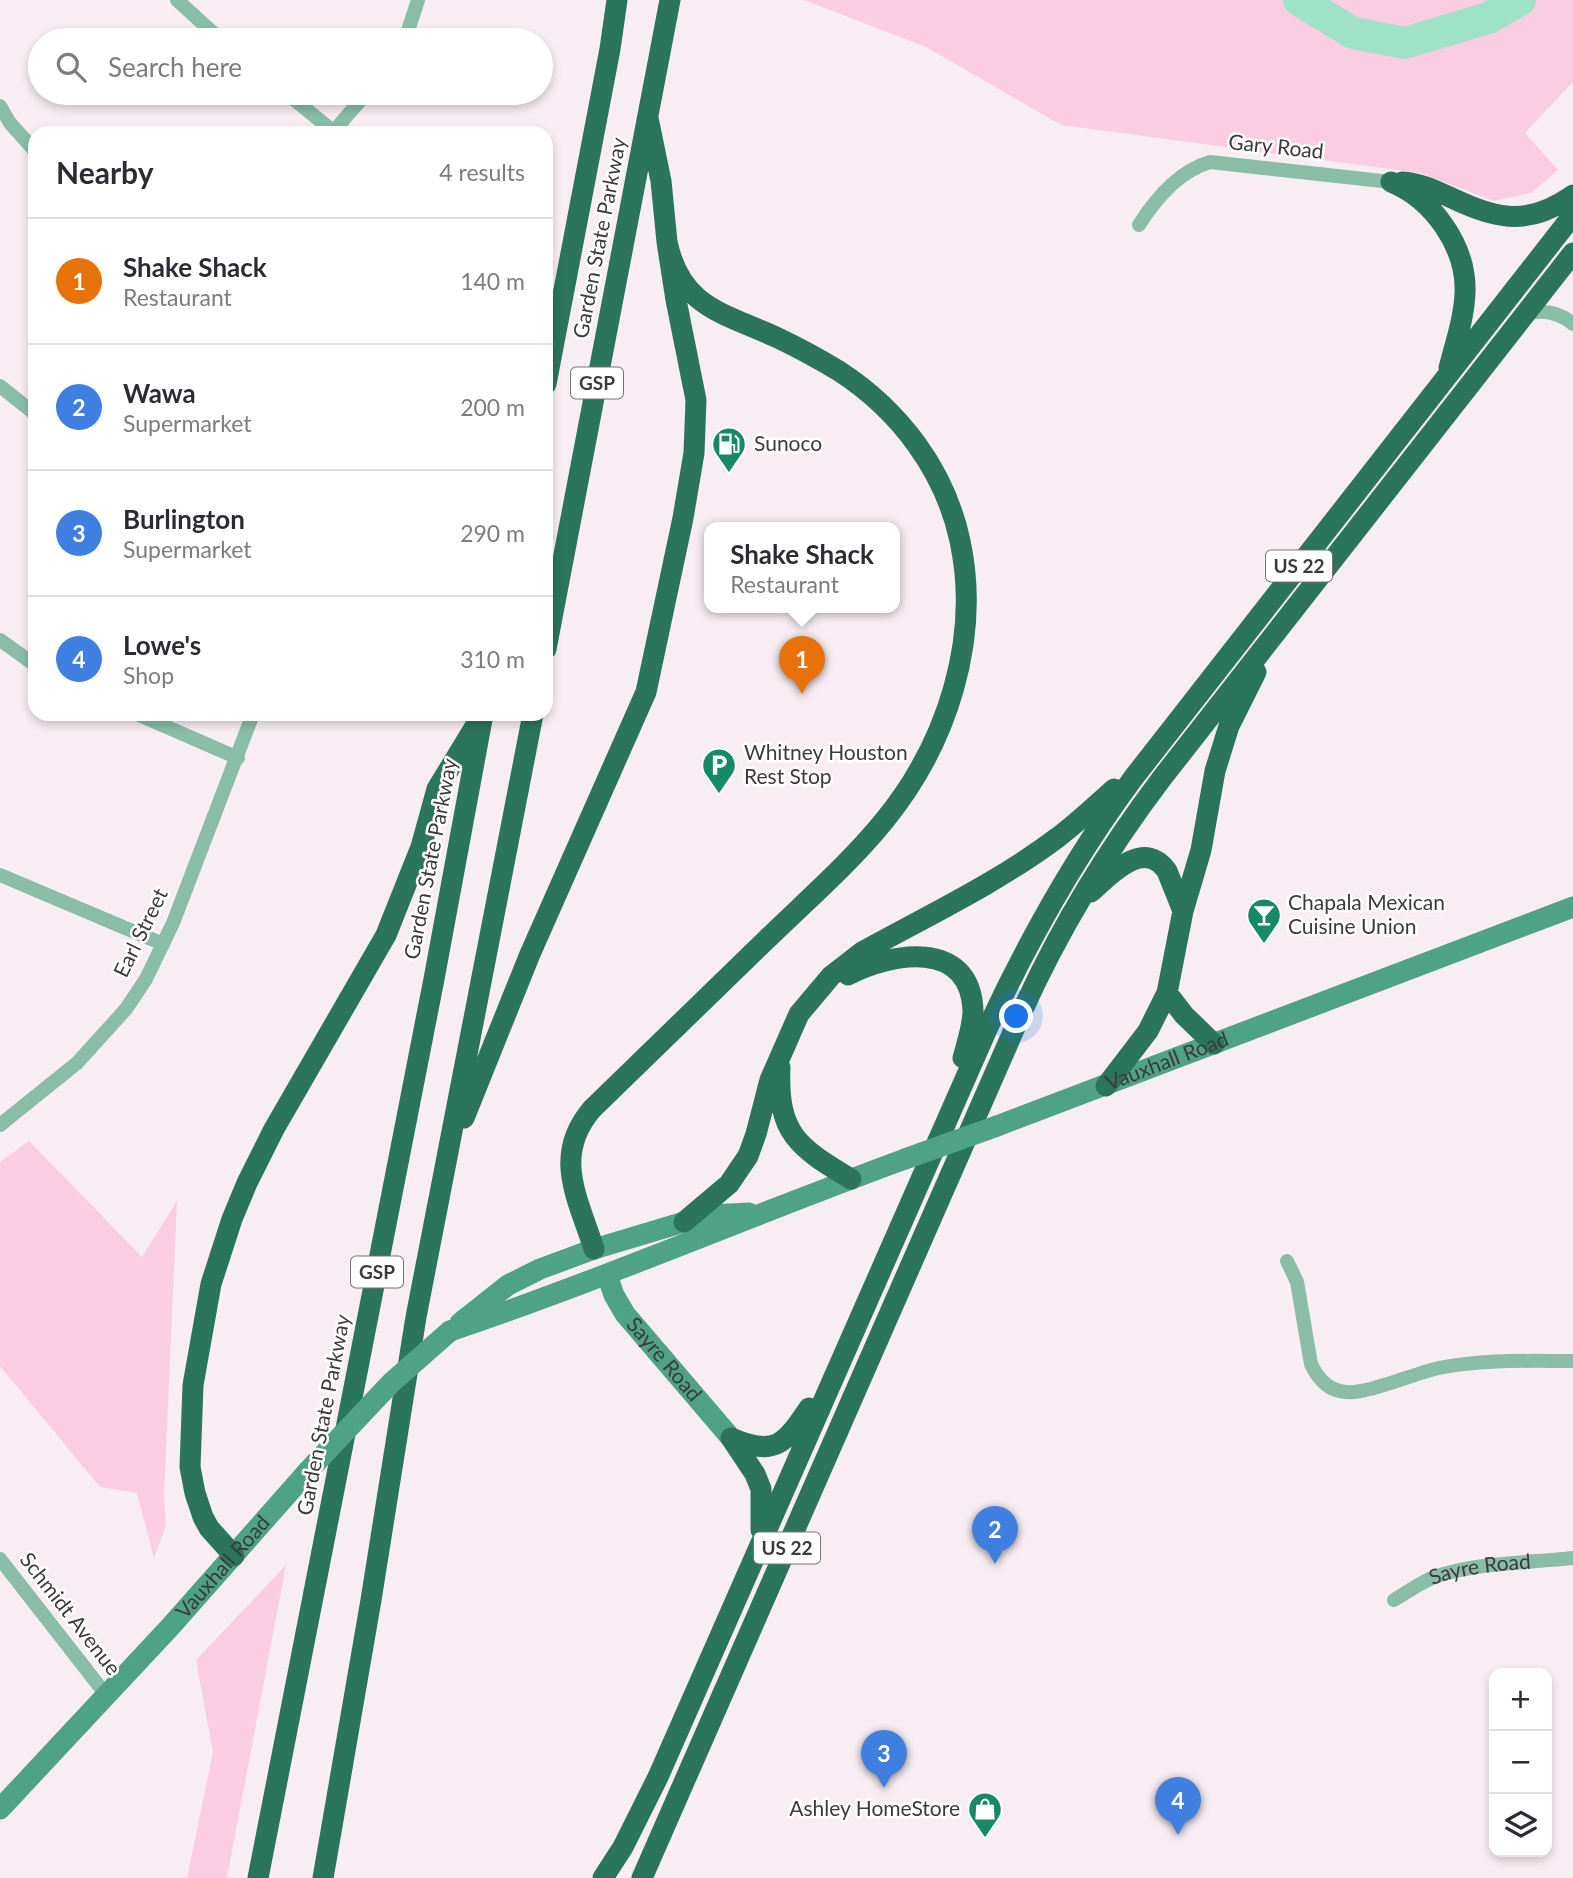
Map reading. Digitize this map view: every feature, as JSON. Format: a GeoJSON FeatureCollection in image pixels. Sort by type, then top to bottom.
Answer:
{"type":"FeatureCollection","features":[{"type":"Feature","properties":{"kind":"highway","name":"Garden State Parkway"},"geometry":{"type":"LineString","coordinates":[[553,347],[617,0]]}},
{"type":"Feature","properties":{"kind":"highway","name":"Garden State Parkway"},"geometry":{"type":"LineString","coordinates":[[553,613],[670,0]]}},
{"type":"Feature","properties":{"kind":"highway"},"geometry":{"type":"LineString","coordinates":[[445,1166],[530,954],[646,692],[655,657],[694,453],[697,413],[667,242],[661,181],[649,118]]}},
{"type":"Feature","properties":{"kind":"highway"},"geometry":{"type":"LineString","coordinates":[[1391,182],[1419,184],[1476,209],[1511,218],[1537,214],[1573,195]]}},
{"type":"Feature","properties":{"kind":"highway"},"geometry":{"type":"LineString","coordinates":[[1391,182],[1414,194],[1441,222],[1454,243],[1462,266],[1465,294],[1446,378]]}},
{"type":"Feature","properties":{"kind":"highway","name":"US 22"},"geometry":{"type":"LineString","coordinates":[[603,1878],[623,1847],[657,1777],[945,1122],[1001,999],[1046,912],[1097,828],[1151,754],[1573,215]]}},
{"type":"Feature","properties":{"kind":"highway"},"geometry":{"type":"LineString","coordinates":[[594,1249],[570,1172],[570,1153],[579,1126],[592,1109],[855,853],[896,806],[919,772],[942,721],[961,658],[966,613],[965,572],[952,512],[937,477],[910,435],[876,400],[848,377],[794,346],[726,316],[700,300],[681,281],[667,242]]}},
{"type":"Feature","properties":{"kind":"highway","name":"US 22"},"geometry":{"type":"LineString","coordinates":[[642,1878],[1025,1005],[1077,904],[1144,802],[1573,253]]}},
{"type":"Feature","properties":{"kind":"highway"},"geometry":{"type":"LineString","coordinates":[[1106,1086],[1148,1031],[1167,993],[1183,911],[1201,850],[1215,771],[1224,740],[1275,632]]}},
{"type":"Feature","properties":{"kind":"highway"},"geometry":{"type":"LineString","coordinates":[[234,1556],[209,1528],[198,1505],[190,1467],[194,1385],[201,1335],[215,1271],[232,1219],[251,1174],[386,935],[421,847],[437,789],[479,721]]}},
{"type":"Feature","properties":{"kind":"highway","name":"Garden State Parkway"},"geometry":{"type":"LineString","coordinates":[[258,1878],[434,979],[482,721]]}},
{"type":"Feature","properties":{"kind":"highway","name":"GSP"},"geometry":{"type":"LineString","coordinates":[[324,1878],[371,1600],[395,1435],[533,721]]}},
{"type":"Feature","properties":{"kind":"highway"},"geometry":{"type":"LineString","coordinates":[[684,1222],[729,1184],[748,1156],[769,1080],[793,1024],[831,976],[851,960],[1002,874],[1056,839],[1151,754]]}},
{"type":"Feature","properties":{"kind":"highway"},"geometry":{"type":"LineString","coordinates":[[1077,904],[1125,863],[1146,857],[1163,865],[1171,878],[1183,911]]}},
{"type":"Feature","properties":{"kind":"highway"},"geometry":{"type":"LineString","coordinates":[[813,996],[858,970],[895,957],[931,957],[948,964],[962,976],[970,992],[972,1022],[945,1122]]}},
{"type":"Feature","properties":{"kind":"highway"},"geometry":{"type":"LineString","coordinates":[[1167,993],[1214,1044]]}},
{"type":"Feature","properties":{"kind":"highway"},"geometry":{"type":"LineString","coordinates":[[782,1052],[779,1077],[781,1101],[791,1133],[812,1155],[852,1179]]}},
{"type":"Feature","properties":{"kind":"highway"},"geometry":{"type":"LineString","coordinates":[[732,1438],[760,1448],[775,1447],[782,1443],[795,1429],[836,1369]]}},
{"type":"Feature","properties":{"kind":"highway"},"geometry":{"type":"LineString","coordinates":[[732,1438],[755,1474],[761,1489],[760,1542]]}},
{"type":"Feature","properties":{"kind":"highway"},"geometry":{"type":"LineString","coordinates":[[251,1878],[267,1829]]}},
{"type":"Feature","properties":{"kind":"street"},"geometry":{"type":"LineString","coordinates":[[177,0],[208,28]]}},
{"type":"Feature","properties":{"kind":"street"},"geometry":{"type":"LineString","coordinates":[[409,28],[418,0]]}},
{"type":"Feature","properties":{"kind":"street"},"geometry":{"type":"LineString","coordinates":[[300,105],[326,126]]}},
{"type":"Feature","properties":{"kind":"street"},"geometry":{"type":"LineString","coordinates":[[338,126],[357,105]]}},
{"type":"Feature","properties":{"kind":"street"},"geometry":{"type":"LineString","coordinates":[[0,106],[10,123],[28,143]]}},
{"type":"Feature","properties":{"kind":"street","name":"Gary Road"},"geometry":{"type":"LineString","coordinates":[[1139,225],[1170,187],[1193,169],[1210,162],[1391,182]]}},
{"type":"Feature","properties":{"kind":"street"},"geometry":{"type":"LineString","coordinates":[[1525,314],[1549,312],[1566,318],[1573,324]]}},
{"type":"Feature","properties":{"kind":"street"},"geometry":{"type":"LineString","coordinates":[[0,386],[28,408]]}},
{"type":"Feature","properties":{"kind":"street"},"geometry":{"type":"LineString","coordinates":[[0,640],[28,660]]}},
{"type":"Feature","properties":{"kind":"street"},"geometry":{"type":"LineString","coordinates":[[153,721],[238,758]]}},
{"type":"Feature","properties":{"kind":"street","name":"Earl Street"},"geometry":{"type":"LineString","coordinates":[[0,1125],[51,1086],[101,1038],[132,999],[163,944],[251,721]]}},
{"type":"Feature","properties":{"kind":"street"},"geometry":{"type":"LineString","coordinates":[[0,876],[163,944]]}},
{"type":"Feature","properties":{"kind":"street","name":"Vauxhall Road"},"geometry":{"type":"LineString","coordinates":[[450,1331],[528,1305],[720,1231],[761,1212],[1106,1086],[1573,907]]}},
{"type":"Feature","properties":{"kind":"street","name":"Vauxhall Road"},"geometry":{"type":"LineString","coordinates":[[0,1809],[107,1696],[308,1471],[391,1383],[450,1331],[518,1279],[594,1249],[712,1215],[761,1212]]}},
{"type":"Feature","properties":{"kind":"street"},"geometry":{"type":"LineString","coordinates":[[528,1305],[594,1249]]}},
{"type":"Feature","properties":{"kind":"street"},"geometry":{"type":"LineString","coordinates":[[1287,1261],[1297,1282],[1311,1364],[1316,1375],[1336,1390],[1358,1391],[1438,1368],[1485,1361],[1573,1360]]}},
{"type":"Feature","properties":{"kind":"street","name":"Sayre Road"},"geometry":{"type":"LineString","coordinates":[[607,1275],[625,1314],[732,1438]]}},
{"type":"Feature","properties":{"kind":"street","name":"Sayre Road"},"geometry":{"type":"LineString","coordinates":[[1394,1600],[1434,1577],[1462,1569],[1498,1563],[1573,1558]]}},
{"type":"Feature","properties":{"kind":"street","name":"Schmidt Avenue"},"geometry":{"type":"LineString","coordinates":[[0,1559],[107,1696]]}},
{"type":"Feature","properties":{"kind":"shaded area"},"geometry":{"type":"Polygon","coordinates":[[[804,0],[1573,0],[1573,82],[1525,133],[1558,170],[1531,193],[1494,201],[1420,173],[1061,125],[926,47],[804,0]]]}},
{"type":"Feature","properties":{"kind":"shaded area"},"geometry":{"type":"Polygon","coordinates":[[[29,1141],[142,1257],[177,1201],[164,1496],[166,1525],[154,1558],[137,1493],[100,1487],[0,1366],[0,1162],[29,1141]]]}},
{"type":"Feature","properties":{"kind":"shaded area"},"geometry":{"type":"Polygon","coordinates":[[[286,1565],[227,1878],[187,1878],[213,1752],[196,1660],[286,1565]]]}},
{"type":"Feature","properties":{"kind":"waterway"},"geometry":{"type":"LineString","coordinates":[[1299,0],[1353,33],[1405,43],[1488,18],[1520,0]]}},
{"type":"Feature","properties":{"kind":"place","name":"Sunoco"},"geometry":{"type":"Point","coordinates":[729,474]}},
{"type":"Feature","properties":{"kind":"place","name":"Shake Shack"},"geometry":{"type":"Point","coordinates":[802,694]}},
{"type":"Feature","properties":{"kind":"place","name":"Whitney Houston Rest Stop"},"geometry":{"type":"Point","coordinates":[719,795]}},
{"type":"Feature","properties":{"kind":"place","name":"Chapala Mexican Cuisine Union"},"geometry":{"type":"Point","coordinates":[1264,945]}},
{"type":"Feature","properties":{"kind":"place","name":"Wawa"},"geometry":{"type":"Point","coordinates":[995,1564]}},
{"type":"Feature","properties":{"kind":"place","name":"Burlington"},"geometry":{"type":"Point","coordinates":[884,1788]}},
{"type":"Feature","properties":{"kind":"place","name":"Lowe's"},"geometry":{"type":"Point","coordinates":[1178,1835]}},
{"type":"Feature","properties":{"kind":"place","name":"Ashley HomeStore"},"geometry":{"type":"Point","coordinates":[985,1839]}}]}
